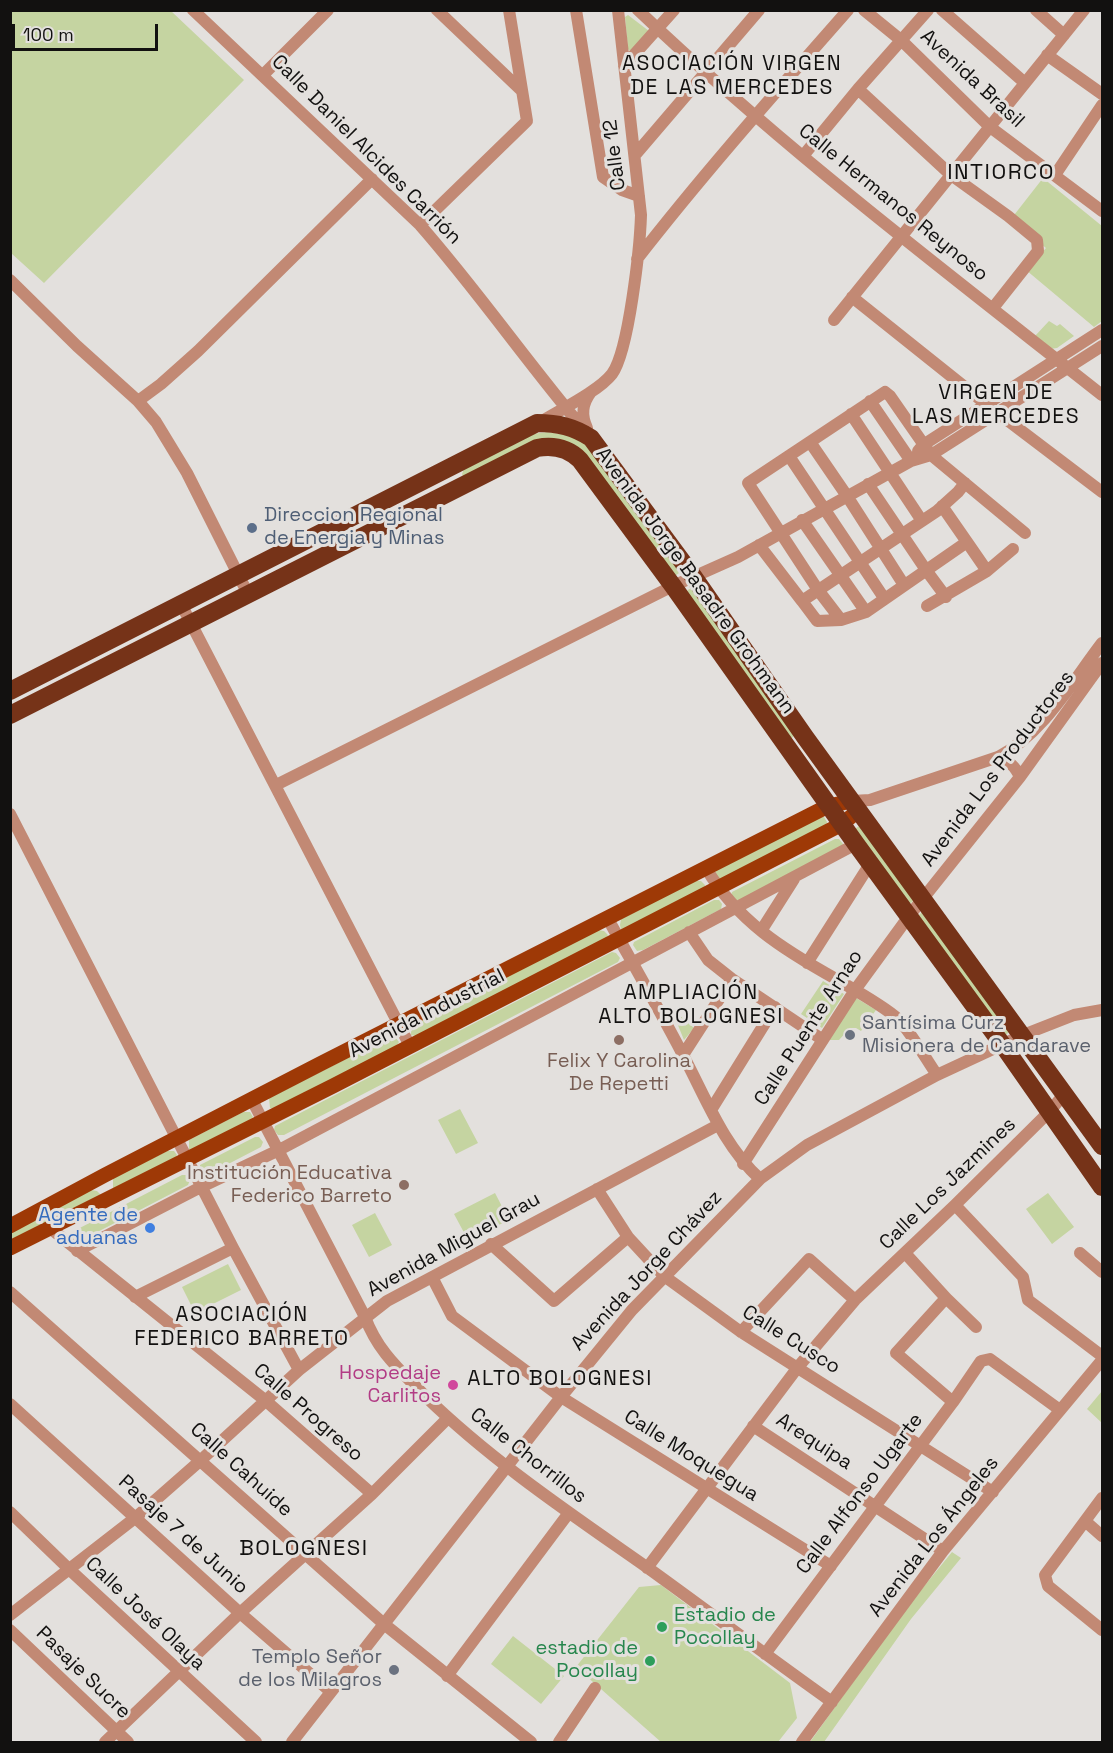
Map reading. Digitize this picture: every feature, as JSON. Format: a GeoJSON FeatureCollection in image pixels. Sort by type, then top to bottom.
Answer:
{"type":"FeatureCollection","features":[{"type":"Feature","properties":{"kind":"highway","name":"Avenida Jorge Basadre Grohmann"},"geometry":{"type":"LineString","coordinates":[[537,423],[566,426],[591,438],[693,576],[805,737],[1102,1146]]}},
{"type":"Feature","properties":{"kind":"highway"},"geometry":{"type":"LineString","coordinates":[[10,692],[537,423]]}},
{"type":"Feature","properties":{"kind":"highway","name":"Avenida Jorge Basadre Grohmann"},"geometry":{"type":"LineString","coordinates":[[10,715],[537,448],[552,446],[567,450],[580,460],[673,586],[1102,1187]]}},
{"type":"Feature","properties":{"kind":"highway"},"geometry":{"type":"LineString","coordinates":[[454,467],[464,485]]}},
{"type":"Feature","properties":{"kind":"highway"},"geometry":{"type":"LineString","coordinates":[[789,748],[805,737]]}},
{"type":"Feature","properties":{"kind":"main road","name":"Avenida Industrial"},"geometry":{"type":"LineString","coordinates":[[10,1226],[177,1138],[828,806],[855,805]]}},
{"type":"Feature","properties":{"kind":"main road","name":"Avenida Industrial"},"geometry":{"type":"LineString","coordinates":[[10,1248],[842,824],[855,805]]}},
{"type":"Feature","properties":{"kind":"street","name":"Calle Daniel Alcides Carrión"},"geometry":{"type":"LineString","coordinates":[[193,10],[420,225],[446,254],[550,390],[591,438]]}},
{"type":"Feature","properties":{"kind":"street"},"geometry":{"type":"LineString","coordinates":[[263,75],[328,10]]}},
{"type":"Feature","properties":{"kind":"street"},"geometry":{"type":"LineString","coordinates":[[437,10],[522,91]]}},
{"type":"Feature","properties":{"kind":"street"},"geometry":{"type":"LineString","coordinates":[[420,225],[527,121],[509,10]]}},
{"type":"Feature","properties":{"kind":"street"},"geometry":{"type":"LineString","coordinates":[[576,10],[603,177],[622,190],[639,196]]}},
{"type":"Feature","properties":{"kind":"street","name":"Calle 12"},"geometry":{"type":"LineString","coordinates":[[537,423],[591,391],[612,374],[627,328],[640,232],[639,196],[618,10]]}},
{"type":"Feature","properties":{"kind":"street","name":"Calle Hermanos Reynoso"},"geometry":{"type":"LineString","coordinates":[[638,10],[803,156],[901,237],[1102,395]]}},
{"type":"Feature","properties":{"kind":"street"},"geometry":{"type":"LineString","coordinates":[[624,66],[674,10]]}},
{"type":"Feature","properties":{"kind":"street"},"geometry":{"type":"LineString","coordinates":[[635,155],[759,10]]}},
{"type":"Feature","properties":{"kind":"street"},"geometry":{"type":"LineString","coordinates":[[636,260],[680,203],[848,10]]}},
{"type":"Feature","properties":{"kind":"street","name":"Avenida Brasil"},"geometry":{"type":"LineString","coordinates":[[864,10],[902,41],[990,127],[1102,211]]}},
{"type":"Feature","properties":{"kind":"street"},"geometry":{"type":"LineString","coordinates":[[803,156],[928,10]]}},
{"type":"Feature","properties":{"kind":"street"},"geometry":{"type":"LineString","coordinates":[[942,10],[1025,83]]}},
{"type":"Feature","properties":{"kind":"street"},"geometry":{"type":"LineString","coordinates":[[1036,10],[1064,35]]}},
{"type":"Feature","properties":{"kind":"street"},"geometry":{"type":"LineString","coordinates":[[834,320],[1084,10]]}},
{"type":"Feature","properties":{"kind":"street"},"geometry":{"type":"LineString","coordinates":[[1047,55],[1102,94]]}},
{"type":"Feature","properties":{"kind":"street"},"geometry":{"type":"LineString","coordinates":[[858,89],[951,175],[1034,236],[1038,251],[993,308]]}},
{"type":"Feature","properties":{"kind":"street"},"geometry":{"type":"LineString","coordinates":[[1055,175],[1102,105]]}},
{"type":"Feature","properties":{"kind":"street"},"geometry":{"type":"LineString","coordinates":[[138,401],[198,351],[372,179]]}},
{"type":"Feature","properties":{"kind":"street"},"geometry":{"type":"LineString","coordinates":[[10,280],[77,346],[138,401],[167,437],[248,594]]}},
{"type":"Feature","properties":{"kind":"street"},"geometry":{"type":"LineString","coordinates":[[852,297],[986,404],[1102,492]]}},
{"type":"Feature","properties":{"kind":"street"},"geometry":{"type":"LineString","coordinates":[[276,786],[759,545],[911,461],[986,404],[1102,330]]}},
{"type":"Feature","properties":{"kind":"street"},"geometry":{"type":"LineString","coordinates":[[927,450],[998,413],[1102,346]]}},
{"type":"Feature","properties":{"kind":"street"},"geometry":{"type":"LineString","coordinates":[[537,423],[548,410],[550,390]]}},
{"type":"Feature","properties":{"kind":"street"},"geometry":{"type":"LineString","coordinates":[[591,391],[582,411],[591,438]]}},
{"type":"Feature","properties":{"kind":"street"},"geometry":{"type":"LineString","coordinates":[[841,620],[818,590],[748,483],[882,392],[888,393],[927,450],[1025,533]]}},
{"type":"Feature","properties":{"kind":"street"},"geometry":{"type":"LineString","coordinates":[[870,401],[911,461]]}},
{"type":"Feature","properties":{"kind":"street"},"geometry":{"type":"LineString","coordinates":[[851,414],[922,521]]}},
{"type":"Feature","properties":{"kind":"street"},"geometry":{"type":"LineString","coordinates":[[810,442],[904,585]]}},
{"type":"Feature","properties":{"kind":"street"},"geometry":{"type":"LineString","coordinates":[[789,456],[884,598]]}},
{"type":"Feature","properties":{"kind":"street"},"geometry":{"type":"LineString","coordinates":[[802,601],[922,521],[958,492],[965,483]]}},
{"type":"Feature","properties":{"kind":"street"},"geometry":{"type":"LineString","coordinates":[[868,484],[901,535],[946,597]]}},
{"type":"Feature","properties":{"kind":"street"},"geometry":{"type":"LineString","coordinates":[[942,506],[987,571]]}},
{"type":"Feature","properties":{"kind":"street"},"geometry":{"type":"LineString","coordinates":[[802,520],[866,612]]}},
{"type":"Feature","properties":{"kind":"street"},"geometry":{"type":"LineString","coordinates":[[759,545],[817,621],[841,620],[866,612],[967,542]]}},
{"type":"Feature","properties":{"kind":"street"},"geometry":{"type":"LineString","coordinates":[[927,606],[987,571],[1013,549]]}},
{"type":"Feature","properties":{"kind":"street"},"geometry":{"type":"LineString","coordinates":[[182,604],[410,1046]]}},
{"type":"Feature","properties":{"kind":"street","name":"Avenida Los Productores"},"geometry":{"type":"LineString","coordinates":[[855,805],[998,757],[1014,749],[1030,736],[1102,643]]}},
{"type":"Feature","properties":{"kind":"street","name":"Avenida Los Productores"},"geometry":{"type":"LineString","coordinates":[[909,916],[1020,777],[1102,663]]}},
{"type":"Feature","properties":{"kind":"street"},"geometry":{"type":"LineString","coordinates":[[998,757],[1008,760],[1020,777]]}},
{"type":"Feature","properties":{"kind":"street"},"geometry":{"type":"LineString","coordinates":[[10,814],[233,1248],[299,1370]]}},
{"type":"Feature","properties":{"kind":"street"},"geometry":{"type":"LineString","coordinates":[[77,1251],[201,1186],[279,1149],[856,844]]}},
{"type":"Feature","properties":{"kind":"street"},"geometry":{"type":"LineString","coordinates":[[807,963],[870,864]]}},
{"type":"Feature","properties":{"kind":"street"},"geometry":{"type":"LineString","coordinates":[[706,868],[717,888],[734,908],[761,931],[807,963],[855,990],[898,1019],[937,1075]]}},
{"type":"Feature","properties":{"kind":"street"},"geometry":{"type":"LineString","coordinates":[[761,931],[795,878]]}},
{"type":"Feature","properties":{"kind":"street","name":"Calle Puente Arnao"},"geometry":{"type":"LineString","coordinates":[[744,1164],[855,990],[909,916]]}},
{"type":"Feature","properties":{"kind":"street"},"geometry":{"type":"LineString","coordinates":[[608,919],[683,1055],[718,1125],[744,1164],[760,1179]]}},
{"type":"Feature","properties":{"kind":"street"},"geometry":{"type":"LineString","coordinates":[[689,932],[708,960],[732,979],[824,1040]]}},
{"type":"Feature","properties":{"kind":"street"},"geometry":{"type":"LineString","coordinates":[[683,1055],[732,979]]}},
{"type":"Feature","properties":{"kind":"street"},"geometry":{"type":"LineString","coordinates":[[711,1110],[775,1007]]}},
{"type":"Feature","properties":{"kind":"street","name":"Avenida Jorge Chávez"},"geometry":{"type":"LineString","coordinates":[[292,1743],[561,1397],[632,1310],[760,1179],[807,1145],[937,1075],[1023,1035],[1074,1016],[1102,1010]]}},
{"type":"Feature","properties":{"kind":"street","name":"Calle Los Jazmines"},"geometry":{"type":"LineString","coordinates":[[647,1568],[798,1367],[855,1300],[1050,1112],[1065,1093]]}},
{"type":"Feature","properties":{"kind":"street","name":"Calle Chorrillos"},"geometry":{"type":"LineString","coordinates":[[252,1100],[365,1317],[372,1335],[387,1359],[448,1418],[568,1514],[647,1568],[832,1702]]}},
{"type":"Feature","properties":{"kind":"street","name":"Avenida Miguel Grau"},"geometry":{"type":"LineString","coordinates":[[10,1615],[135,1518],[299,1370],[387,1300],[718,1125]]}},
{"type":"Feature","properties":{"kind":"street","name":"Calle Cusco"},"geometry":{"type":"LineString","coordinates":[[597,1189],[628,1237],[664,1276],[741,1332],[993,1491]]}},
{"type":"Feature","properties":{"kind":"street"},"geometry":{"type":"LineString","coordinates":[[955,1205],[1023,1277],[1029,1300],[1102,1358]]}},
{"type":"Feature","properties":{"kind":"street","name":"Calle Progreso"},"geometry":{"type":"LineString","coordinates":[[50,1228],[266,1401],[372,1494]]}},
{"type":"Feature","properties":{"kind":"street"},"geometry":{"type":"LineString","coordinates":[[491,1244],[554,1300],[628,1237]]}},
{"type":"Feature","properties":{"kind":"street"},"geometry":{"type":"LineString","coordinates":[[135,1297],[233,1248]]}},
{"type":"Feature","properties":{"kind":"street"},"geometry":{"type":"LineString","coordinates":[[905,1253],[976,1327]]}},
{"type":"Feature","properties":{"kind":"street"},"geometry":{"type":"LineString","coordinates":[[1080,1253],[1102,1272]]}},
{"type":"Feature","properties":{"kind":"street"},"geometry":{"type":"LineString","coordinates":[[741,1332],[809,1259],[855,1300]]}},
{"type":"Feature","properties":{"kind":"street","name":"Calle Moquegua"},"geometry":{"type":"LineString","coordinates":[[432,1277],[452,1316],[561,1397],[831,1566]]}},
{"type":"Feature","properties":{"kind":"street","name":"Calle Cahuide"},"geometry":{"type":"LineString","coordinates":[[10,1292],[384,1624],[531,1743]]}},
{"type":"Feature","properties":{"kind":"street"},"geometry":{"type":"LineString","coordinates":[[946,1298],[896,1353],[953,1402]]}},
{"type":"Feature","properties":{"kind":"street","name":"Calle Alfonso Ugarte"},"geometry":{"type":"LineString","coordinates":[[765,1654],[981,1361],[986,1358],[995,1362],[1060,1410]]}},
{"type":"Feature","properties":{"kind":"street","name":"Avenida Los Ángeles"},"geometry":{"type":"LineString","coordinates":[[802,1743],[943,1551],[1102,1358]]}},
{"type":"Feature","properties":{"kind":"street","name":"Pasaje 7 de Junio"},"geometry":{"type":"LineString","coordinates":[[10,1404],[240,1613],[331,1692]]}},
{"type":"Feature","properties":{"kind":"street"},"geometry":{"type":"LineString","coordinates":[[105,1743],[240,1613],[372,1494],[448,1418]]}},
{"type":"Feature","properties":{"kind":"street","name":"Arequipa"},"geometry":{"type":"LineString","coordinates":[[753,1426],[943,1551]]}},
{"type":"Feature","properties":{"kind":"street"},"geometry":{"type":"LineString","coordinates":[[1102,1498],[1045,1575],[1048,1586],[1102,1630]]}},
{"type":"Feature","properties":{"kind":"street","name":"Calle José Olaya"},"geometry":{"type":"LineString","coordinates":[[10,1512],[256,1743]]}},
{"type":"Feature","properties":{"kind":"street"},"geometry":{"type":"LineString","coordinates":[[447,1676],[568,1514]]}},
{"type":"Feature","properties":{"kind":"street"},"geometry":{"type":"LineString","coordinates":[[1085,1521],[1102,1536]]}},
{"type":"Feature","properties":{"kind":"street","name":"Pasaje Sucre"},"geometry":{"type":"LineString","coordinates":[[10,1630],[128,1743]]}},
{"type":"Feature","properties":{"kind":"street"},"geometry":{"type":"LineString","coordinates":[[559,1743],[595,1688]]}},
{"type":"Feature","properties":{"kind":"green space"},"geometry":{"type":"Polygon","coordinates":[[[11,10],[171,11],[244,80],[44,283],[11,253],[11,10]]]}},
{"type":"Feature","properties":{"kind":"green space"},"geometry":{"type":"Polygon","coordinates":[[[628,15],[649,31],[630,51],[625,17],[628,15]]]}},
{"type":"Feature","properties":{"kind":"green space"},"geometry":{"type":"Polygon","coordinates":[[[1043,178],[1102,226],[1102,321],[1094,327],[1026,270],[1046,248],[1011,219],[1043,178]]]}},
{"type":"Feature","properties":{"kind":"green space"},"geometry":{"type":"Polygon","coordinates":[[[1049,321],[1057,326],[1060,324],[1074,336],[1057,348],[1050,349],[1035,336],[1049,321]]]}},
{"type":"Feature","properties":{"kind":"green space"},"geometry":{"type":"Polygon","coordinates":[[[547,432],[568,435],[590,446],[679,569],[679,573],[675,576],[574,446],[464,478],[462,474],[464,469],[532,434],[547,432]]]}},
{"type":"Feature","properties":{"kind":"green space"},"geometry":{"type":"Polygon","coordinates":[[[694,588],[796,733],[792,738],[786,736],[686,592],[694,588]]]}},
{"type":"Feature","properties":{"kind":"green space"},"geometry":{"type":"Polygon","coordinates":[[[817,817],[824,817],[827,822],[826,827],[721,880],[715,875],[716,869],[817,817]]]}},
{"type":"Feature","properties":{"kind":"green space"},"geometry":{"type":"Polygon","coordinates":[[[859,826],[915,899],[911,903],[905,902],[855,829],[859,826]]]}},
{"type":"Feature","properties":{"kind":"green space"},"geometry":{"type":"Polygon","coordinates":[[[839,839],[843,844],[841,849],[740,901],[735,901],[731,896],[732,892],[839,839]]]}},
{"type":"Feature","properties":{"kind":"green space"},"geometry":{"type":"Polygon","coordinates":[[[695,881],[701,881],[705,885],[704,890],[626,929],[621,929],[621,919],[695,881]]]}},
{"type":"Feature","properties":{"kind":"green space"},"geometry":{"type":"Polygon","coordinates":[[[714,900],[719,900],[722,904],[721,909],[643,950],[637,951],[633,945],[634,942],[714,900]]]}},
{"type":"Feature","properties":{"kind":"green space"},"geometry":{"type":"Polygon","coordinates":[[[922,912],[1010,1031],[1006,1035],[918,916],[922,912]]]}},
{"type":"Feature","properties":{"kind":"green space"},"geometry":{"type":"Polygon","coordinates":[[[598,930],[608,935],[604,941],[416,1036],[411,1035],[411,1026],[598,930]]]}},
{"type":"Feature","properties":{"kind":"green space"},"geometry":{"type":"Polygon","coordinates":[[[612,952],[620,958],[618,962],[284,1135],[278,1135],[274,1130],[275,1126],[612,952]]]}},
{"type":"Feature","properties":{"kind":"green space"},"geometry":{"type":"Polygon","coordinates":[[[823,981],[844,994],[822,1028],[801,1014],[823,981]]]}},
{"type":"Feature","properties":{"kind":"green space"},"geometry":{"type":"Polygon","coordinates":[[[856,998],[876,1010],[861,1031],[850,1028],[839,1040],[828,1040],[856,998]]]}},
{"type":"Feature","properties":{"kind":"green space"},"geometry":{"type":"Polygon","coordinates":[[[671,1008],[694,1028],[684,1040],[671,1008]]]}},
{"type":"Feature","properties":{"kind":"green space"},"geometry":{"type":"Polygon","coordinates":[[[389,1037],[396,1038],[399,1042],[395,1048],[275,1109],[270,1108],[269,1098],[389,1037]]]}},
{"type":"Feature","properties":{"kind":"green space"},"geometry":{"type":"Polygon","coordinates":[[[460,1109],[478,1143],[456,1154],[438,1120],[460,1109]]]}},
{"type":"Feature","properties":{"kind":"green space"},"geometry":{"type":"Polygon","coordinates":[[[243,1112],[250,1112],[253,1117],[249,1122],[194,1150],[189,1150],[189,1140],[243,1112]]]}},
{"type":"Feature","properties":{"kind":"green space"},"geometry":{"type":"Polygon","coordinates":[[[259,1137],[263,1142],[261,1147],[209,1174],[204,1174],[200,1169],[200,1165],[259,1137]]]}},
{"type":"Feature","properties":{"kind":"green space"},"geometry":{"type":"Polygon","coordinates":[[[167,1151],[174,1151],[177,1155],[173,1161],[118,1188],[113,1188],[113,1178],[167,1151]]]}},
{"type":"Feature","properties":{"kind":"green space"},"geometry":{"type":"Polygon","coordinates":[[[186,1175],[190,1180],[188,1185],[80,1241],[75,1241],[71,1235],[72,1232],[186,1175]]]}},
{"type":"Feature","properties":{"kind":"green space"},"geometry":{"type":"Polygon","coordinates":[[[91,1190],[101,1195],[11,1245],[11,1231],[91,1190]]]}},
{"type":"Feature","properties":{"kind":"green space"},"geometry":{"type":"Polygon","coordinates":[[[495,1193],[509,1220],[468,1240],[454,1214],[495,1193]]]}},
{"type":"Feature","properties":{"kind":"green space"},"geometry":{"type":"Polygon","coordinates":[[[1048,1193],[1074,1227],[1052,1244],[1026,1209],[1048,1193]]]}},
{"type":"Feature","properties":{"kind":"green space"},"geometry":{"type":"Polygon","coordinates":[[[375,1213],[392,1245],[369,1257],[352,1225],[375,1213]]]}},
{"type":"Feature","properties":{"kind":"green space"},"geometry":{"type":"Polygon","coordinates":[[[228,1264],[241,1290],[195,1313],[182,1287],[228,1264]]]}},
{"type":"Feature","properties":{"kind":"green space"},"geometry":{"type":"Polygon","coordinates":[[[1102,1391],[1102,1423],[1087,1409],[1102,1391]]]}},
{"type":"Feature","properties":{"kind":"green space"},"geometry":{"type":"Polygon","coordinates":[[[952,1552],[961,1558],[911,1619],[824,1742],[810,1742],[903,1612],[952,1552]]]}},
{"type":"Feature","properties":{"kind":"green space","name":"Estadio de Pocollay"},"geometry":{"type":"Polygon","coordinates":[[[661,1585],[790,1683],[797,1718],[778,1742],[661,1742],[576,1667],[639,1587],[661,1585]]]}},
{"type":"Feature","properties":{"kind":"green space"},"geometry":{"type":"Polygon","coordinates":[[[513,1636],[564,1676],[541,1704],[491,1664],[513,1636]]]}},
{"type":"Feature","properties":{"kind":"place","name":"Direccion Regional de Energia y Minas"},"geometry":{"type":"Point","coordinates":[252,528]}},
{"type":"Feature","properties":{"kind":"place","name":"Santísima Curz Misionera de Candarave"},"geometry":{"type":"Point","coordinates":[850,1035]}},
{"type":"Feature","properties":{"kind":"place","name":"Felix Y Carolina De Repetti"},"geometry":{"type":"Point","coordinates":[619,1040]}},
{"type":"Feature","properties":{"kind":"place","name":"Institución Educativa Federico Barreto"},"geometry":{"type":"Point","coordinates":[404,1185]}},
{"type":"Feature","properties":{"kind":"place","name":"Agente de aduanas"},"geometry":{"type":"Point","coordinates":[150,1228]}},
{"type":"Feature","properties":{"kind":"place","name":"Hospedaje Carlitos"},"geometry":{"type":"Point","coordinates":[453,1385]}},
{"type":"Feature","properties":{"kind":"place","name":"Estadio de Pocollay"},"geometry":{"type":"Point","coordinates":[662,1627]}},
{"type":"Feature","properties":{"kind":"place","name":"estadio de Pocollay"},"geometry":{"type":"Point","coordinates":[650,1661]}},
{"type":"Feature","properties":{"kind":"place","name":"Templo Señor de los Milagros"},"geometry":{"type":"Point","coordinates":[394,1670]}},
{"type":"Feature","properties":{"kind":"district","name":"ASOCIACIÓN VIRGEN DE LAS MERCEDES"},"geometry":{"type":"Point","coordinates":[732,76]}},
{"type":"Feature","properties":{"kind":"district","name":"INTIORCO"},"geometry":{"type":"Point","coordinates":[1001,173]}},
{"type":"Feature","properties":{"kind":"district","name":"VIRGEN DE LAS MERCEDES"},"geometry":{"type":"Point","coordinates":[996,405]}},
{"type":"Feature","properties":{"kind":"district","name":"AMPLIACIÓN ALTO BOLOGNESI"},"geometry":{"type":"Point","coordinates":[691,1005]}},
{"type":"Feature","properties":{"kind":"district","name":"ASOCIACIÓN FEDERICO BARRETO"},"geometry":{"type":"Point","coordinates":[242,1327]}},
{"type":"Feature","properties":{"kind":"district","name":"ALTO BOLOGNESI"},"geometry":{"type":"Point","coordinates":[560,1379]}},
{"type":"Feature","properties":{"kind":"district","name":"BOLOGNESI"},"geometry":{"type":"Point","coordinates":[304,1549]}}]}
